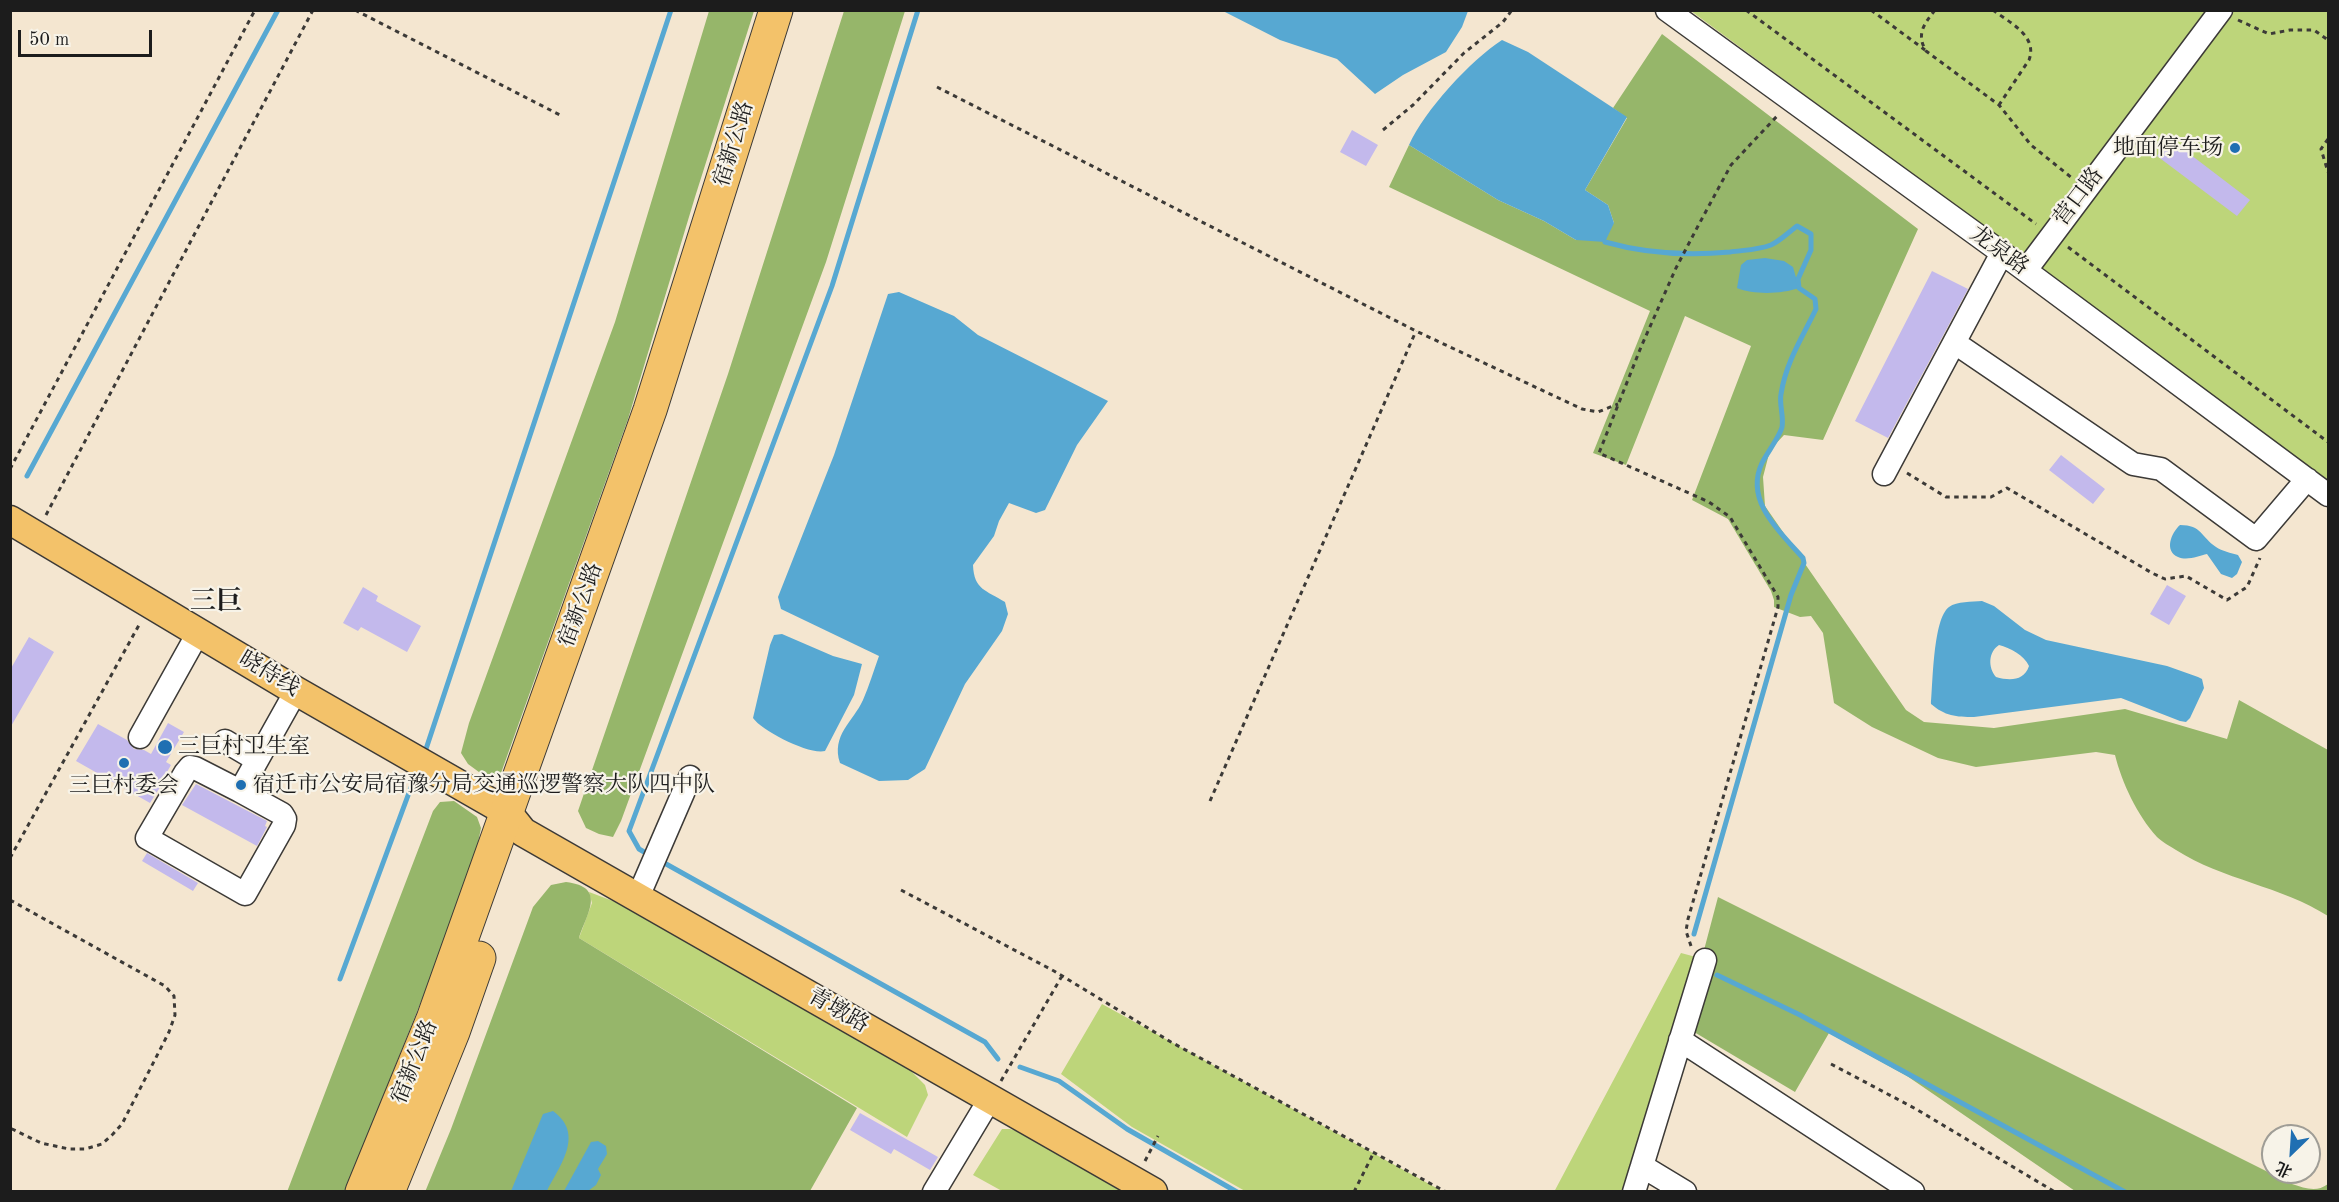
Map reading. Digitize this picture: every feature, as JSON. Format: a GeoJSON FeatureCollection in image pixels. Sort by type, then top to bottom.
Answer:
{"type":"FeatureCollection","features":[{"type":"Feature","properties":{"kind":"highway","name":"宿新公路"},"geometry":{"type":"LineString","coordinates":[[388,1191],[453,1032],[515,822],[650,410],[776,10]]}},
{"type":"Feature","properties":{"kind":"highway","name":"宿新公路"},"geometry":{"type":"LineString","coordinates":[[362,1191],[515,822],[668,427],[798,10]]}},
{"type":"Feature","properties":{"kind":"main road","name":"晓侍线"},"geometry":{"type":"LineString","coordinates":[[10,520],[515,822]]}},
{"type":"Feature","properties":{"kind":"main road","name":"青墩路"},"geometry":{"type":"LineString","coordinates":[[515,822],[638,897],[1153,1191]]}},
{"type":"Feature","properties":{"kind":"street","name":"龙泉路"},"geometry":{"type":"LineString","coordinates":[[1667,10],[2026,270],[2328,495]]}},
{"type":"Feature","properties":{"kind":"street","name":"营口路"},"geometry":{"type":"LineString","coordinates":[[2026,270],[2085,189],[2227,14]]}},
{"type":"Feature","properties":{"kind":"street"},"geometry":{"type":"LineString","coordinates":[[1887,468],[2002,253]]}},
{"type":"Feature","properties":{"kind":"street"},"geometry":{"type":"LineString","coordinates":[[1955,343],[2133,464],[2161,469],[2256,539],[2307,479]]}},
{"type":"Feature","properties":{"kind":"street"},"geometry":{"type":"LineString","coordinates":[[140,737],[198,633]]}},
{"type":"Feature","properties":{"kind":"street"},"geometry":{"type":"LineString","coordinates":[[240,791],[296,691]]}},
{"type":"Feature","properties":{"kind":"street"},"geometry":{"type":"LineString","coordinates":[[225,741],[257,760]]}},
{"type":"Feature","properties":{"kind":"street"},"geometry":{"type":"LineString","coordinates":[[190,767],[240,791],[282,814],[285,819],[284,825],[245,894],[147,838],[190,767]]}},
{"type":"Feature","properties":{"kind":"street"},"geometry":{"type":"LineString","coordinates":[[638,897],[690,777]]}},
{"type":"Feature","properties":{"kind":"street"},"geometry":{"type":"LineString","coordinates":[[1634,1191],[1705,960]]}},
{"type":"Feature","properties":{"kind":"street"},"geometry":{"type":"LineString","coordinates":[[1680,1040],[1913,1191]]}},
{"type":"Feature","properties":{"kind":"street"},"geometry":{"type":"LineString","coordinates":[[934,1191],[991,1097]]}},
{"type":"Feature","properties":{"kind":"street"},"geometry":{"type":"LineString","coordinates":[[1642,1166],[1685,1191]]}},
{"type":"Feature","properties":{"kind":"path"},"geometry":{"type":"LineString","coordinates":[[10,469],[255,10]]}},
{"type":"Feature","properties":{"kind":"path"},"geometry":{"type":"LineString","coordinates":[[35,535],[313,10]]}},
{"type":"Feature","properties":{"kind":"path"},"geometry":{"type":"LineString","coordinates":[[355,10],[560,115]]}},
{"type":"Feature","properties":{"kind":"path"},"geometry":{"type":"LineString","coordinates":[[1383,130],[1413,105],[1464,53],[1503,22],[1512,10]]}},
{"type":"Feature","properties":{"kind":"path"},"geometry":{"type":"LineString","coordinates":[[1871,10],[1999,105],[2031,145],[2085,189]]}},
{"type":"Feature","properties":{"kind":"path"},"geometry":{"type":"LineString","coordinates":[[1926,51],[1921,34],[1924,24],[1935,10]]}},
{"type":"Feature","properties":{"kind":"path"},"geometry":{"type":"LineString","coordinates":[[1993,10],[2025,35],[2031,42],[2032,52],[2030,60],[1999,105]]}},
{"type":"Feature","properties":{"kind":"path"},"geometry":{"type":"LineString","coordinates":[[2227,14],[2269,34],[2290,30],[2314,30],[2328,40]]}},
{"type":"Feature","properties":{"kind":"path"},"geometry":{"type":"LineString","coordinates":[[937,87],[1416,331],[1582,409],[1598,412],[1618,404]]}},
{"type":"Feature","properties":{"kind":"path"},"geometry":{"type":"LineString","coordinates":[[1705,960],[1688,943],[1687,925],[1778,607],[1778,597],[1730,517],[1709,502],[1599,453],[1676,268],[1731,165],[1792,101]]}},
{"type":"Feature","properties":{"kind":"path"},"geometry":{"type":"LineString","coordinates":[[2328,139],[2321,149],[2328,172]]}},
{"type":"Feature","properties":{"kind":"path"},"geometry":{"type":"LineString","coordinates":[[1210,801],[1416,331]]}},
{"type":"Feature","properties":{"kind":"path"},"geometry":{"type":"LineString","coordinates":[[1887,468],[1946,497],[1991,497],[2007,488],[2152,573],[2165,579],[2186,576],[2227,600],[2247,587],[2260,558],[2261,550],[2256,539]]}},
{"type":"Feature","properties":{"kind":"path"},"geometry":{"type":"LineString","coordinates":[[10,858],[150,604]]}},
{"type":"Feature","properties":{"kind":"path"},"geometry":{"type":"LineString","coordinates":[[901,890],[1062,976],[1171,1042],[1446,1191]]}},
{"type":"Feature","properties":{"kind":"path"},"geometry":{"type":"LineString","coordinates":[[10,900],[165,986],[174,996],[175,1015],[169,1032],[122,1124],[102,1144],[86,1149],[69,1149],[41,1143],[10,1128]]}},
{"type":"Feature","properties":{"kind":"path"},"geometry":{"type":"LineString","coordinates":[[991,1097],[1062,976]]}},
{"type":"Feature","properties":{"kind":"path"},"geometry":{"type":"LineString","coordinates":[[1832,1064],[1916,1109],[2055,1191]]}},
{"type":"Feature","properties":{"kind":"path"},"geometry":{"type":"LineString","coordinates":[[1152,1148],[1157,1137]]}},
{"type":"Feature","properties":{"kind":"path"},"geometry":{"type":"LineString","coordinates":[[1354,1191],[1374,1152]]}},
{"type":"Feature","properties":{"kind":"green space"},"geometry":{"type":"Polygon","coordinates":[[[709,11],[754,11],[628,419],[501,773],[483,775],[468,764],[461,753],[469,723],[615,322],[709,11]]]}},
{"type":"Feature","properties":{"kind":"green space"},"geometry":{"type":"Polygon","coordinates":[[[844,11],[905,11],[826,262],[621,821],[613,837],[599,834],[586,828],[578,811],[728,374],[844,11]]]}},
{"type":"Feature","properties":{"kind":"green space"},"geometry":{"type":"Polygon","coordinates":[[[1691,11],[2328,11],[2328,481],[1691,11]]]}},
{"type":"Feature","properties":{"kind":"green space"},"geometry":{"type":"Polygon","coordinates":[[[1662,34],[1918,229],[1823,440],[1784,435],[1770,450],[1763,477],[1765,506],[1906,710],[1924,722],[1994,728],[2125,709],[2227,739],[2239,700],[2328,750],[2328,916],[2291,897],[2213,869],[2161,841],[2137,809],[2126,787],[2115,755],[2096,752],[1976,767],[1938,758],[1872,727],[1834,703],[1823,633],[1811,616],[1800,617],[1774,607],[1771,591],[1728,519],[1692,500],[1751,346],[1685,316],[1626,465],[1593,453],[1650,311],[1389,187],[1409,145],[1498,200],[1544,221],[1576,240],[1614,223],[1608,205],[1585,190],[1627,118],[1613,108],[1662,34]]]}},
{"type":"Feature","properties":{"kind":"green space"},"geometry":{"type":"Polygon","coordinates":[[[454,801],[477,817],[481,828],[471,877],[345,1191],[287,1192],[433,811],[440,802],[454,801]]]}},
{"type":"Feature","properties":{"kind":"green space"},"geometry":{"type":"Polygon","coordinates":[[[566,882],[579,885],[590,895],[589,911],[579,938],[857,1108],[810,1191],[425,1192],[451,1129],[533,907],[551,885],[566,882]]]}},
{"type":"Feature","properties":{"kind":"green space"},"geometry":{"type":"Polygon","coordinates":[[[589,892],[621,904],[907,1067],[925,1085],[928,1095],[907,1137],[579,938],[592,903],[589,892]]]}},
{"type":"Feature","properties":{"kind":"green space"},"geometry":{"type":"Polygon","coordinates":[[[1718,897],[2261,1168],[2261,1184],[2292,1184],[2315,1189],[2328,1184],[2328,1191],[2075,1191],[1907,1076],[1829,1033],[1795,1092],[1684,1026],[1718,897]]]}},
{"type":"Feature","properties":{"kind":"green space"},"geometry":{"type":"Polygon","coordinates":[[[1681,953],[1696,957],[1625,1191],[1554,1192],[1681,953]]]}},
{"type":"Feature","properties":{"kind":"green space"},"geometry":{"type":"Polygon","coordinates":[[[1102,1004],[1442,1191],[1245,1191],[1132,1127],[1061,1074],[1102,1004]]]}},
{"type":"Feature","properties":{"kind":"green space"},"geometry":{"type":"Polygon","coordinates":[[[1002,1129],[1023,1133],[1121,1191],[1002,1191],[973,1175],[1002,1129]]]}},
{"type":"Feature","properties":{"kind":"water"},"geometry":{"type":"Polygon","coordinates":[[[1223,11],[1468,11],[1462,27],[1446,52],[1403,75],[1375,94],[1337,59],[1280,40],[1223,11]]]}},
{"type":"Feature","properties":{"kind":"water"},"geometry":{"type":"Polygon","coordinates":[[[1502,40],[1528,52],[1627,117],[1585,190],[1608,205],[1614,223],[1605,242],[1576,240],[1544,221],[1498,200],[1409,145],[1416,131],[1450,87],[1476,60],[1502,40]]]}},
{"type":"Feature","properties":{"kind":"water"},"geometry":{"type":"Polygon","coordinates":[[[1765,258],[1784,261],[1793,267],[1799,288],[1768,293],[1737,288],[1741,265],[1747,260],[1765,258]]]}},
{"type":"Feature","properties":{"kind":"water"},"geometry":{"type":"Polygon","coordinates":[[[899,292],[954,316],[978,335],[1108,401],[1077,445],[1045,510],[1036,513],[1009,503],[994,536],[973,565],[979,585],[1005,602],[1008,614],[1002,631],[965,684],[925,769],[908,780],[879,781],[840,763],[838,744],[844,729],[863,700],[879,656],[781,609],[778,597],[834,455],[888,294],[899,292]]]}},
{"type":"Feature","properties":{"kind":"water"},"geometry":{"type":"Polygon","coordinates":[[[2180,525],[2197,529],[2216,547],[2238,555],[2242,562],[2237,574],[2232,578],[2221,574],[2207,554],[2185,558],[2174,554],[2171,551],[2170,542],[2180,525]]]}},
{"type":"Feature","properties":{"kind":"water"},"geometry":{"type":"Polygon","coordinates":[[[1982,601],[1994,606],[2025,630],[2046,640],[2167,666],[2202,679],[2204,688],[2190,718],[2186,722],[2180,721],[2121,698],[1974,717],[1956,716],[1936,708],[1931,704],[1935,652],[1944,614],[1952,605],[1982,601]],[[1999,645],[1991,656],[1991,665],[1996,677],[2016,679],[2024,675],[2029,666],[2027,662],[2012,650],[1999,645]]]}},
{"type":"Feature","properties":{"kind":"water"},"geometry":{"type":"Polygon","coordinates":[[[782,634],[833,656],[862,664],[854,695],[825,751],[808,749],[786,741],[753,718],[770,645],[774,635],[782,634]]]}},
{"type":"Feature","properties":{"kind":"water"},"geometry":{"type":"Polygon","coordinates":[[[553,1111],[562,1120],[569,1140],[558,1171],[547,1191],[511,1191],[543,1114],[553,1111]]]}},
{"type":"Feature","properties":{"kind":"water"},"geometry":{"type":"Polygon","coordinates":[[[598,1141],[606,1146],[607,1154],[598,1169],[601,1175],[596,1185],[588,1191],[564,1191],[591,1142],[598,1141]]]}},
{"type":"Feature","properties":{"kind":"building"},"geometry":{"type":"Polygon","coordinates":[[[1352,130],[1378,145],[1366,166],[1340,152],[1352,130]]]}},
{"type":"Feature","properties":{"kind":"building"},"geometry":{"type":"Polygon","coordinates":[[[2170,139],[2250,200],[2237,216],[2157,156],[2170,139]]]}},
{"type":"Feature","properties":{"kind":"building"},"geometry":{"type":"Polygon","coordinates":[[[1932,271],[1968,289],[1888,438],[1855,421],[1932,271]]]}},
{"type":"Feature","properties":{"kind":"building"},"geometry":{"type":"Polygon","coordinates":[[[2061,455],[2105,489],[2093,504],[2049,470],[2061,455]]]}},
{"type":"Feature","properties":{"kind":"building"},"geometry":{"type":"Polygon","coordinates":[[[2167,585],[2186,596],[2169,625],[2150,614],[2167,585]]]}},
{"type":"Feature","properties":{"kind":"building"},"geometry":{"type":"Polygon","coordinates":[[[363,587],[378,596],[376,601],[421,626],[407,652],[361,627],[358,631],[343,623],[363,587]]]}},
{"type":"Feature","properties":{"kind":"building"},"geometry":{"type":"Polygon","coordinates":[[[29,637],[54,652],[10,728],[10,670],[29,637]]]}},
{"type":"Feature","properties":{"kind":"building"},"geometry":{"type":"Polygon","coordinates":[[[168,723],[184,732],[166,762],[171,765],[167,772],[169,773],[150,803],[76,761],[98,724],[127,740],[134,749],[144,750],[151,754],[168,723]]]}},
{"type":"Feature","properties":{"kind":"building"},"geometry":{"type":"Polygon","coordinates":[[[196,784],[267,821],[265,826],[267,827],[257,846],[182,805],[196,784]]]}},
{"type":"Feature","properties":{"kind":"building"},"geometry":{"type":"Polygon","coordinates":[[[147,853],[198,883],[193,891],[142,861],[147,853]]]}},
{"type":"Feature","properties":{"kind":"building"},"geometry":{"type":"Polygon","coordinates":[[[860,1113],[938,1157],[930,1170],[894,1149],[891,1154],[850,1130],[860,1113]]]}},
{"type":"Feature","properties":{"kind":"waterway"},"geometry":{"type":"LineString","coordinates":[[27,476],[278,10]]}},
{"type":"Feature","properties":{"kind":"waterway"},"geometry":{"type":"LineString","coordinates":[[425,752],[671,10]]}},
{"type":"Feature","properties":{"kind":"waterway"},"geometry":{"type":"LineString","coordinates":[[651,856],[639,849],[629,831],[832,286],[918,10]]}},
{"type":"Feature","properties":{"kind":"waterway"},"geometry":{"type":"LineString","coordinates":[[1605,242],[1652,251],[1683,254],[1714,253],[1766,247],[1797,226],[1811,234],[1811,250],[1798,279],[1799,288],[1815,299],[1816,309],[1795,350],[1783,382],[1782,427],[1762,463],[1758,477],[1761,503],[1767,515],[1803,558],[1804,563],[1791,595],[1694,934]]}},
{"type":"Feature","properties":{"kind":"waterway"},"geometry":{"type":"LineString","coordinates":[[340,979],[413,782]]}},
{"type":"Feature","properties":{"kind":"waterway"},"geometry":{"type":"LineString","coordinates":[[659,860],[985,1042],[998,1059]]}},
{"type":"Feature","properties":{"kind":"waterway"},"geometry":{"type":"LineString","coordinates":[[1717,975],[1800,1015],[2125,1192]]}},
{"type":"Feature","properties":{"kind":"waterway"},"geometry":{"type":"LineString","coordinates":[[1020,1067],[1059,1081],[1127,1129],[1237,1192]]}},
{"type":"Feature","properties":{"kind":"place","name":"地面停车场"},"geometry":{"type":"Point","coordinates":[2235,148]}},
{"type":"Feature","properties":{"kind":"place","name":"三巨村卫生室"},"geometry":{"type":"Point","coordinates":[165,747]}},
{"type":"Feature","properties":{"kind":"place","name":"三巨村委会"},"geometry":{"type":"Point","coordinates":[124,763]}},
{"type":"Feature","properties":{"kind":"place","name":"宿迁市公安局宿豫分局交通巡逻警察大队四中队"},"geometry":{"type":"Point","coordinates":[241,785]}},
{"type":"Feature","properties":{"kind":"district","name":"三巨"},"geometry":{"type":"Point","coordinates":[216,602]}}]}
